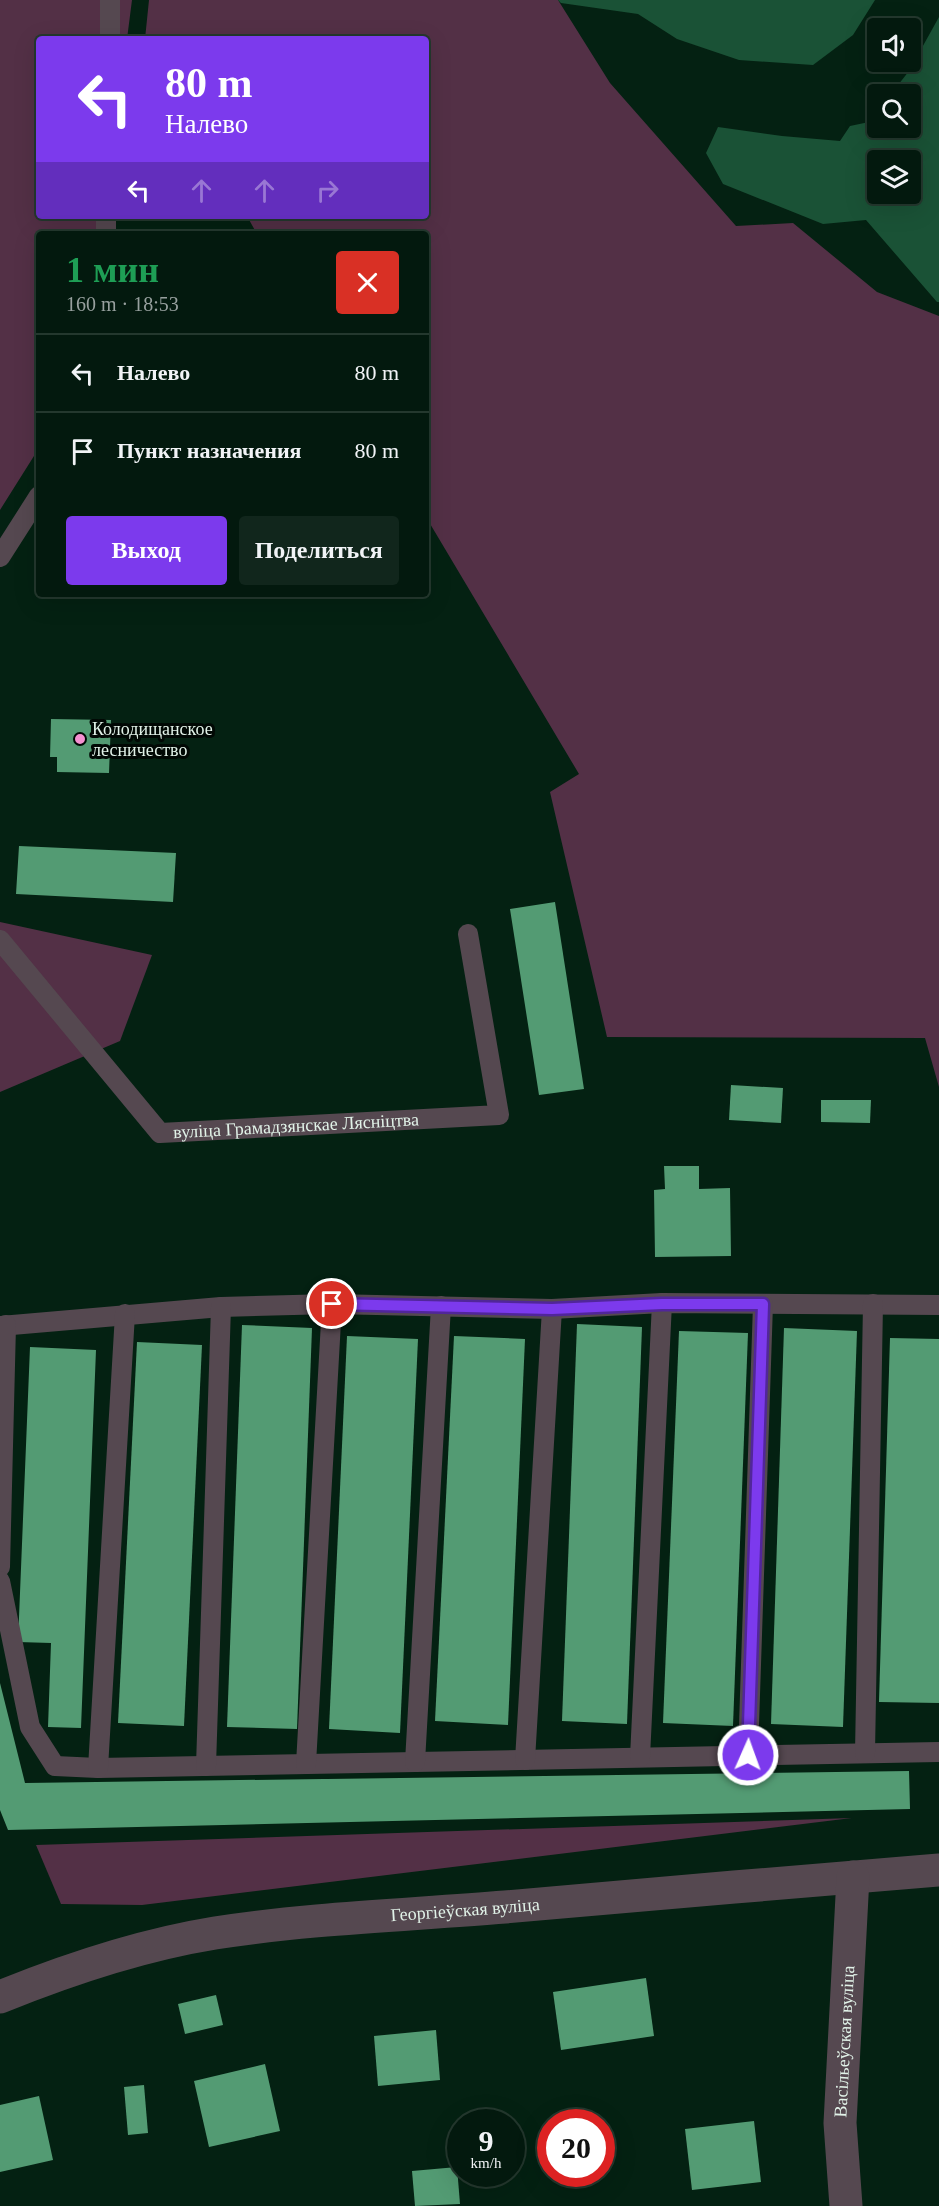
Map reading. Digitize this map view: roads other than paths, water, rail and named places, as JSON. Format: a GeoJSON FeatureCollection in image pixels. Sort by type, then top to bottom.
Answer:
{"type":"FeatureCollection","features":[{"type":"Feature","properties":{"kind":"street","name":"Георгіеўская вуліца"},"geometry":{"type":"LineString","coordinates":[[0,1997],[57,1974],[136,1950],[213,1934],[326,1919],[448,1912],[939,1870]]}},
{"type":"Feature","properties":{"kind":"street","name":"Васільеўская вуліца"},"geometry":{"type":"LineString","coordinates":[[846,2206],[840,2123],[853,1877]]}},
{"type":"Feature","properties":{"kind":"lane"},"geometry":{"type":"LineString","coordinates":[[110,0],[110,36]]}},
{"type":"Feature","properties":{"kind":"lane"},"geometry":{"type":"LineString","coordinates":[[0,557],[36,501]]}},
{"type":"Feature","properties":{"kind":"lane","name":"вуліца Грамадзянскае Лясніцтва"},"geometry":{"type":"LineString","coordinates":[[0,940],[160,1132],[499,1115],[468,934]]}},
{"type":"Feature","properties":{"kind":"lane"},"geometry":{"type":"LineString","coordinates":[[306,1764],[332,1304]]}},
{"type":"Feature","properties":{"kind":"lane"},"geometry":{"type":"LineString","coordinates":[[0,1567],[3,1326],[221,1307],[332,1304],[552,1309],[662,1304],[939,1305]]}},
{"type":"Feature","properties":{"kind":"lane"},"geometry":{"type":"LineString","coordinates":[[640,1757],[662,1304]]}},
{"type":"Feature","properties":{"kind":"lane"},"geometry":{"type":"LineString","coordinates":[[748,1755],[763,1304]]}},
{"type":"Feature","properties":{"kind":"lane"},"geometry":{"type":"LineString","coordinates":[[865,1753],[873,1305]]}},
{"type":"Feature","properties":{"kind":"lane"},"geometry":{"type":"LineString","coordinates":[[416,1762],[441,1306]]}},
{"type":"Feature","properties":{"kind":"lane"},"geometry":{"type":"LineString","coordinates":[[206,1766],[221,1307]]}},
{"type":"Feature","properties":{"kind":"lane"},"geometry":{"type":"LineString","coordinates":[[525,1760],[552,1309]]}},
{"type":"Feature","properties":{"kind":"lane"},"geometry":{"type":"LineString","coordinates":[[98,1768],[125,1314]]}},
{"type":"Feature","properties":{"kind":"lane"},"geometry":{"type":"LineString","coordinates":[[0,1581],[30,1727],[55,1766],[98,1768],[939,1752]]}},
{"type":"Feature","properties":{"kind":"place","name":"Колодищанское лесничество"},"geometry":{"type":"Point","coordinates":[80,739]}}]}
